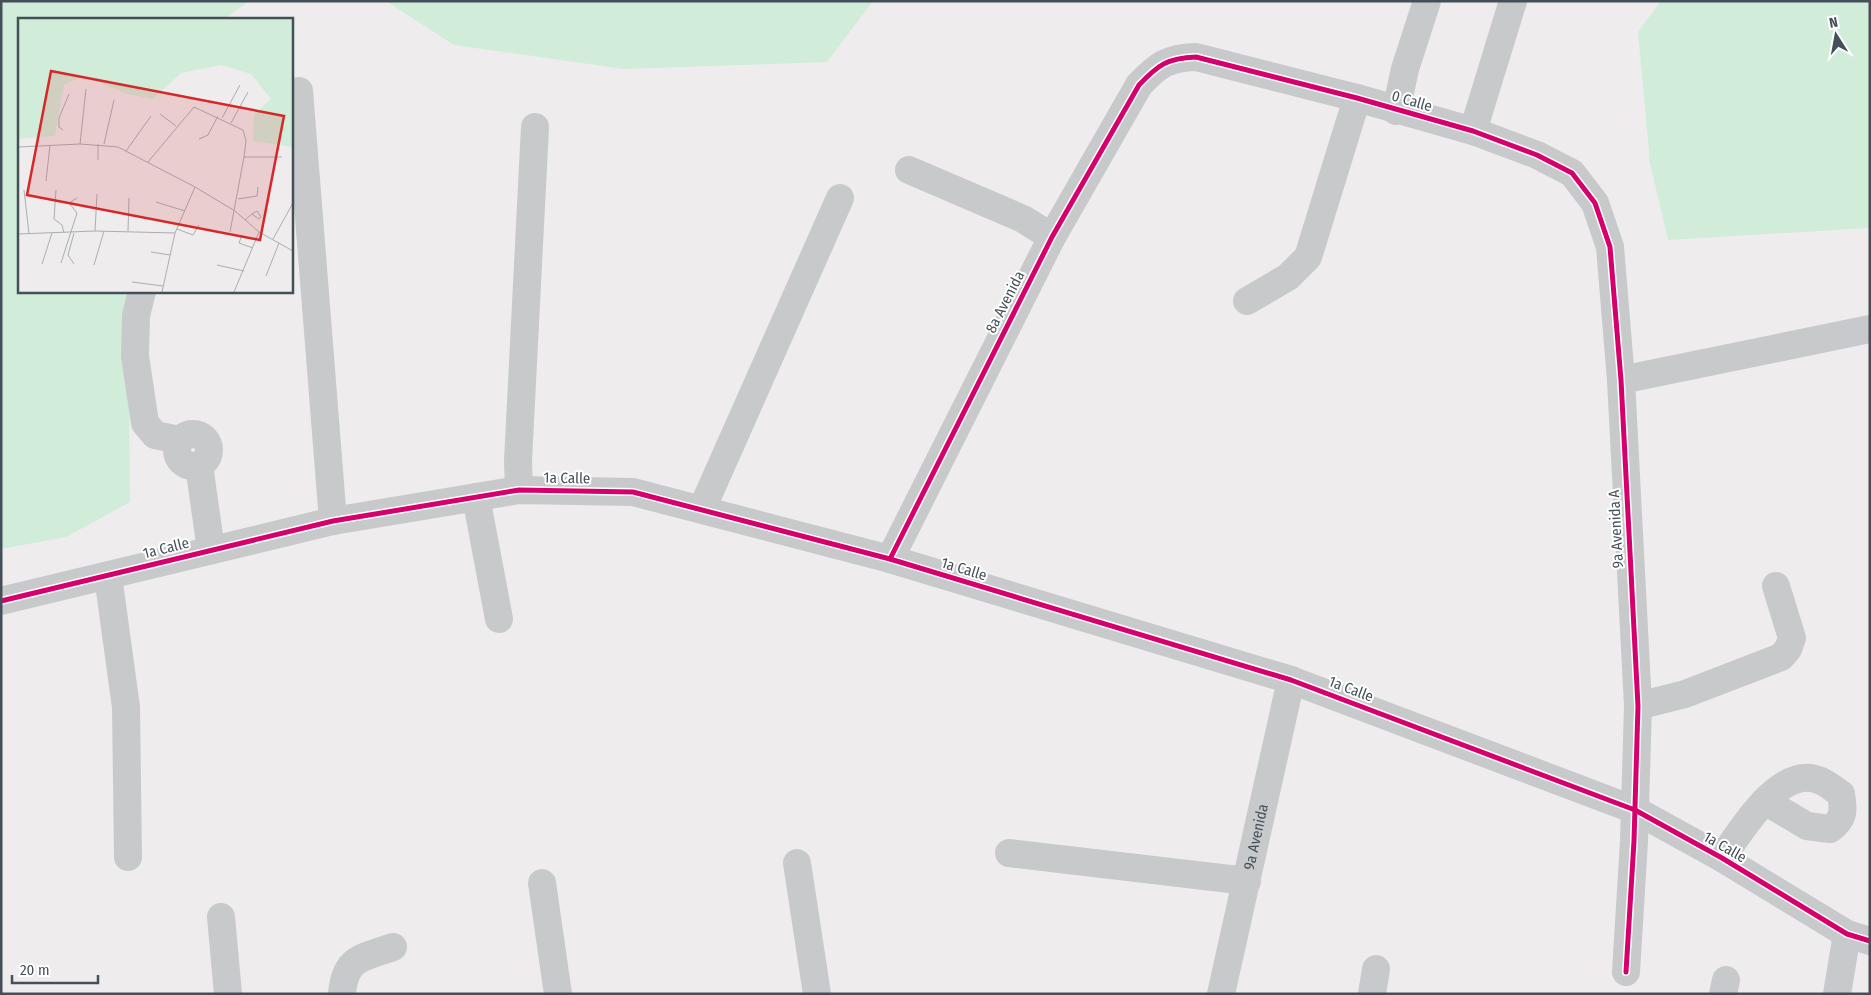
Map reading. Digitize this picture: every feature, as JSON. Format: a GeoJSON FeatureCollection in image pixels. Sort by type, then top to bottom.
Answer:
{"type":"FeatureCollection","features":[{"type":"Feature","properties":{"kind":"street"},"geometry":{"type":"LineString","coordinates":[[1396,111],[1405,69],[1427,1]]}},
{"type":"Feature","properties":{"kind":"street"},"geometry":{"type":"LineString","coordinates":[[1473,131],[1513,1]]}},
{"type":"Feature","properties":{"kind":"street","name":"0 Calle"},"geometry":{"type":"LineString","coordinates":[[1158,65],[1179,58],[1196,58],[1357,98],[1396,111],[1473,131],[1537,155],[1572,173],[1595,203],[1610,247]]}},
{"type":"Feature","properties":{"kind":"street","name":"8a Avenida"},"geometry":{"type":"LineString","coordinates":[[890,559],[1052,236],[1139,85],[1158,65]]}},
{"type":"Feature","properties":{"kind":"street"},"geometry":{"type":"LineString","coordinates":[[299,91],[333,522]]}},
{"type":"Feature","properties":{"kind":"street"},"geometry":{"type":"LineString","coordinates":[[1247,301],[1288,277],[1308,257],[1357,98]]}},
{"type":"Feature","properties":{"kind":"street"},"geometry":{"type":"LineString","coordinates":[[519,490],[518,461],[535,127]]}},
{"type":"Feature","properties":{"kind":"street"},"geometry":{"type":"LineString","coordinates":[[909,170],[1022,219],[1052,236]]}},
{"type":"Feature","properties":{"kind":"street"},"geometry":{"type":"LineString","coordinates":[[702,509],[840,198]]}},
{"type":"Feature","properties":{"kind":"street","name":"9a Avenida A"},"geometry":{"type":"LineString","coordinates":[[1610,247],[1622,380],[1638,706],[1635,810],[1626,972]]}},
{"type":"Feature","properties":{"kind":"street"},"geometry":{"type":"LineString","coordinates":[[142,292],[136,316],[135,356],[145,423],[155,435],[180,440],[187,434],[195,433],[203,437],[208,443],[210,452],[206,460],[199,465],[211,550]]}},
{"type":"Feature","properties":{"kind":"street"},"geometry":{"type":"LineString","coordinates":[[1622,380],[1870,330]]}},
{"type":"Feature","properties":{"kind":"street","name":"1a Calle"},"geometry":{"type":"LineString","coordinates":[[1,601],[333,522],[476,497],[519,490],[633,492],[890,559],[1291,680],[1635,810],[1858,937]]}},
{"type":"Feature","properties":{"kind":"street"},"geometry":{"type":"LineString","coordinates":[[476,497],[499,619]]}},
{"type":"Feature","properties":{"kind":"street"},"geometry":{"type":"LineString","coordinates":[[108,576],[126,707],[128,857]]}},
{"type":"Feature","properties":{"kind":"street"},"geometry":{"type":"LineString","coordinates":[[1638,706],[1686,694],[1781,657],[1788,649],[1792,638],[1776,586]]}},
{"type":"Feature","properties":{"kind":"street","name":"9a Avenida"},"geometry":{"type":"LineString","coordinates":[[1221,994],[1291,680]]}},
{"type":"Feature","properties":{"kind":"street"},"geometry":{"type":"LineString","coordinates":[[1722,858],[1746,823],[1765,801]]}},
{"type":"Feature","properties":{"kind":"street"},"geometry":{"type":"LineString","coordinates":[[1009,853],[1247,881]]}},
{"type":"Feature","properties":{"kind":"street"},"geometry":{"type":"LineString","coordinates":[[797,863],[817,994]]}},
{"type":"Feature","properties":{"kind":"street"},"geometry":{"type":"LineString","coordinates":[[542,883],[558,994]]}},
{"type":"Feature","properties":{"kind":"street"},"geometry":{"type":"LineString","coordinates":[[221,917],[228,994]]}},
{"type":"Feature","properties":{"kind":"street"},"geometry":{"type":"LineString","coordinates":[[1837,994],[1858,937]]}},
{"type":"Feature","properties":{"kind":"street"},"geometry":{"type":"LineString","coordinates":[[342,994],[343,976],[353,962],[393,947]]}},
{"type":"Feature","properties":{"kind":"green space"},"geometry":{"type":"Polygon","coordinates":[[[1,1],[249,1],[225,18],[18,18],[18,292],[128,292],[130,502],[66,537],[1,549],[1,1]]]}},
{"type":"Feature","properties":{"kind":"green space"},"geometry":{"type":"Polygon","coordinates":[[[386,1],[873,1],[827,62],[624,69],[454,45],[386,1]]]}},
{"type":"Feature","properties":{"kind":"green space"},"geometry":{"type":"Polygon","coordinates":[[[1661,1],[1870,1],[1870,228],[1668,240],[1650,163],[1638,32],[1661,1]]]}},
{"type":"Feature","properties":{"kind":"cycle path"},"geometry":{"type":"LineString","coordinates":[[890,559],[1052,237],[1139,85],[1152,72],[1164,64],[1178,59],[1196,57],[1357,98],[1473,131],[1537,155],[1572,173],[1595,203],[1610,247],[1621,380],[1638,706],[1634,841],[1626,972]]}},
{"type":"Feature","properties":{"kind":"cycle path"},"geometry":{"type":"LineString","coordinates":[[1,601],[333,521],[519,490],[633,492],[890,559],[1291,680],[1635,810],[1722,858],[1847,934],[1870,941]]}}]}
